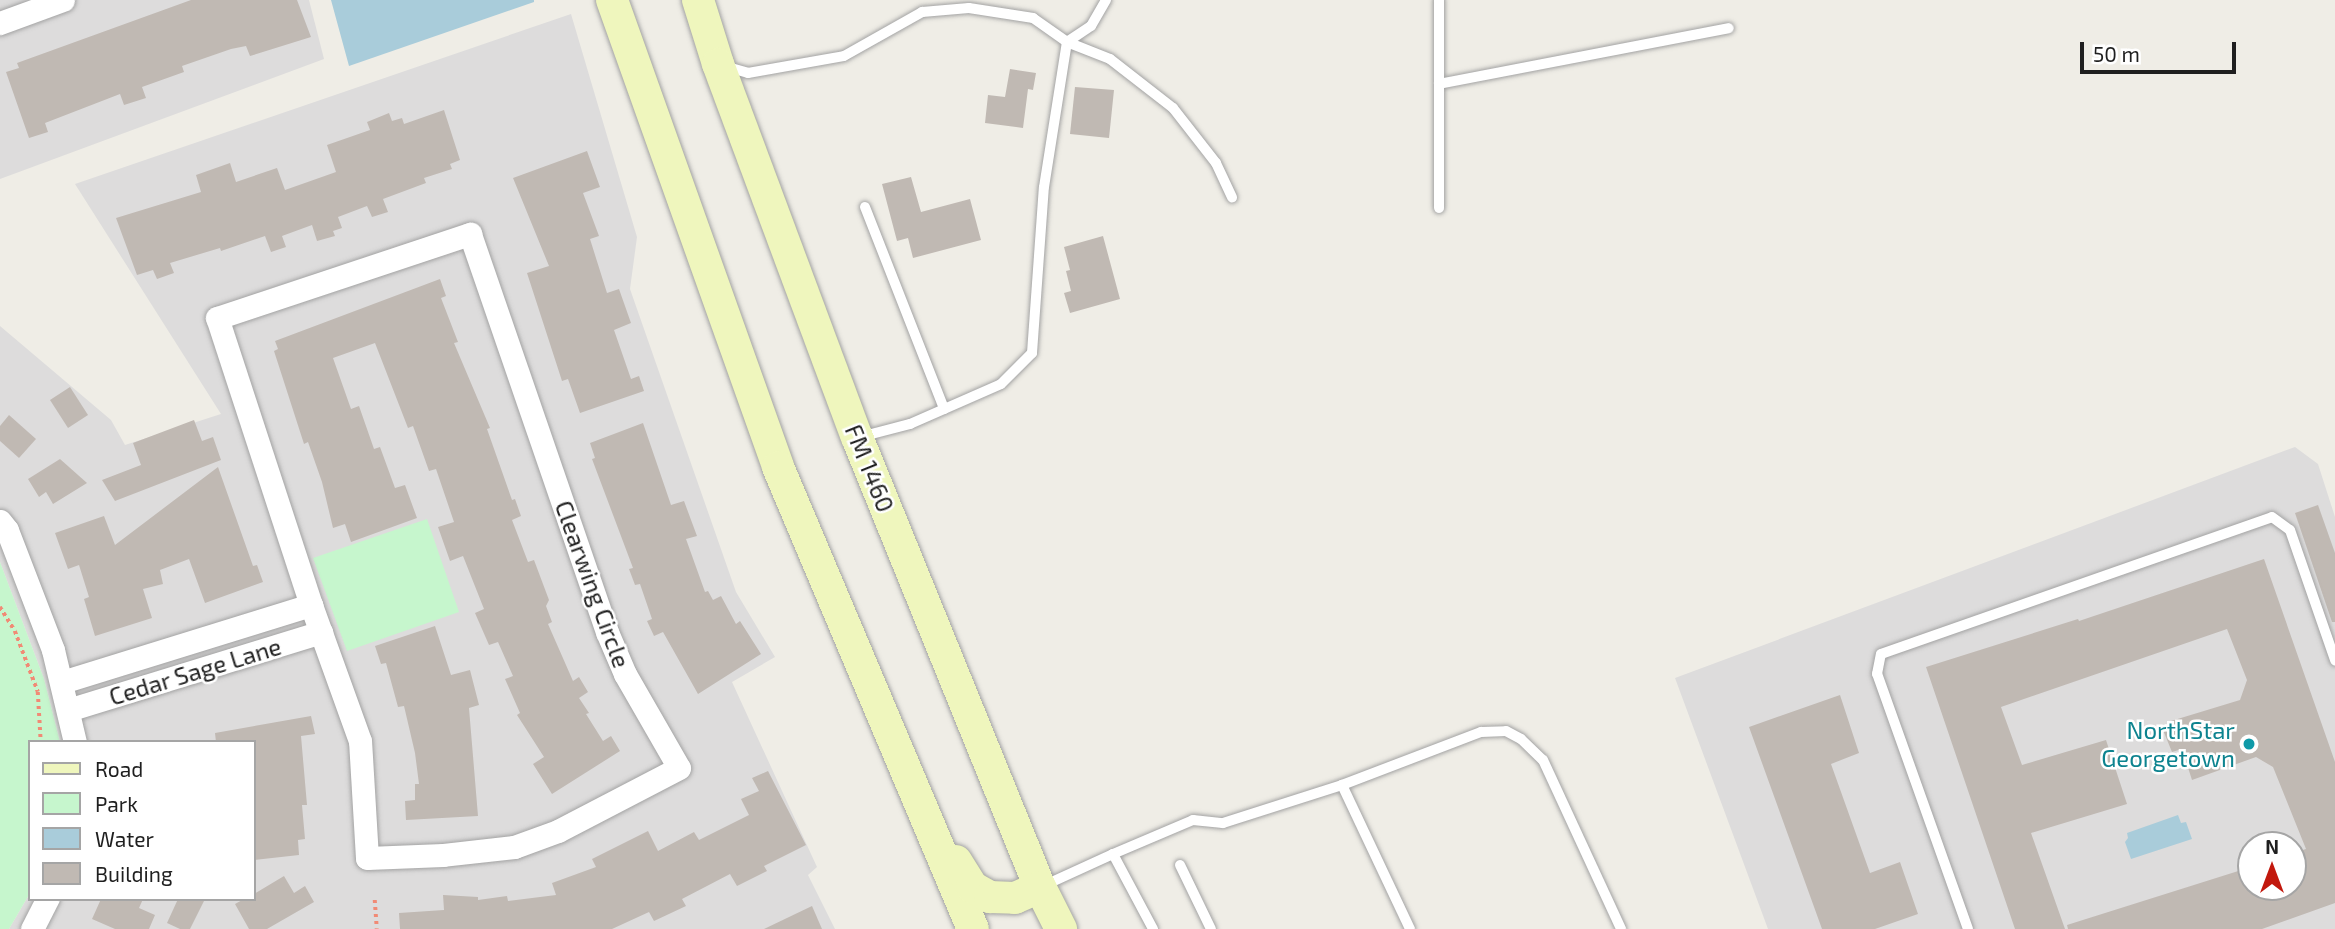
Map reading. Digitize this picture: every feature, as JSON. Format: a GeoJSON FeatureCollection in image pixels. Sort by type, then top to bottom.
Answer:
{"type":"FeatureCollection","features":[{"type":"Feature","properties":{"kind":"main road"},"geometry":{"type":"LineString","coordinates":[[612,0],[778,467],[973,929]]}},
{"type":"Feature","properties":{"kind":"main road","name":"FM 1460"},"geometry":{"type":"LineString","coordinates":[[698,0],[718,64],[857,437],[1040,887],[1060,929]]}},
{"type":"Feature","properties":{"kind":"main road"},"geometry":{"type":"LineString","coordinates":[[917,797],[972,887],[990,897],[1015,898],[1040,887]]}},
{"type":"Feature","properties":{"kind":"street"},"geometry":{"type":"LineString","coordinates":[[0,23],[63,0]]}},
{"type":"Feature","properties":{"kind":"street","name":"Clearwing Circle"},"geometry":{"type":"LineString","coordinates":[[470,234],[607,632],[625,674],[679,768],[558,831],[514,847],[443,855],[367,858],[360,741],[321,632],[217,318],[470,234]]}},
{"type":"Feature","properties":{"kind":"street"},"geometry":{"type":"LineString","coordinates":[[0,521],[7,530],[62,682],[75,740]]}},
{"type":"Feature","properties":{"kind":"street","name":"Cedar Sage Lane"},"geometry":{"type":"LineString","coordinates":[[62,682],[311,605]]}},
{"type":"Feature","properties":{"kind":"street","name":"Cedar Sage Lane"},"geometry":{"type":"LineString","coordinates":[[68,710],[321,632]]}},
{"type":"Feature","properties":{"kind":"street"},"geometry":{"type":"LineString","coordinates":[[32,929],[46,901]]}},
{"type":"Feature","properties":{"kind":"lane"},"geometry":{"type":"LineString","coordinates":[[857,437],[910,424],[1001,384],[1032,353],[1044,187],[1067,42],[1091,26],[1106,0]]}},
{"type":"Feature","properties":{"kind":"lane"},"geometry":{"type":"LineString","coordinates":[[1439,0],[1439,208]]}},
{"type":"Feature","properties":{"kind":"lane"},"geometry":{"type":"LineString","coordinates":[[718,64],[748,73],[844,56],[922,12],[969,8],[1033,18],[1067,42],[1111,59],[1172,108],[1216,163],[1232,198]]}},
{"type":"Feature","properties":{"kind":"lane"},"geometry":{"type":"LineString","coordinates":[[1439,84],[1729,28]]}},
{"type":"Feature","properties":{"kind":"lane"},"geometry":{"type":"LineString","coordinates":[[865,206],[944,409]]}},
{"type":"Feature","properties":{"kind":"lane"},"geometry":{"type":"LineString","coordinates":[[1968,929],[1877,674],[1881,654],[2272,517],[2290,530],[2335,660]]}},
{"type":"Feature","properties":{"kind":"lane"},"geometry":{"type":"LineString","coordinates":[[1040,887],[1193,820],[1223,823],[1342,785],[1481,732],[1506,730],[1521,739],[1543,760],[1621,929]]}},
{"type":"Feature","properties":{"kind":"lane"},"geometry":{"type":"LineString","coordinates":[[1342,785],[1410,929]]}},
{"type":"Feature","properties":{"kind":"lane"},"geometry":{"type":"LineString","coordinates":[[1114,854],[1153,929]]}},
{"type":"Feature","properties":{"kind":"lane"},"geometry":{"type":"LineString","coordinates":[[1180,865],[1211,929]]}},
{"type":"Feature","properties":{"kind":"path"},"geometry":{"type":"LineString","coordinates":[[0,607],[15,631],[38,692],[41,740]]}},
{"type":"Feature","properties":{"kind":"path"},"geometry":{"type":"LineString","coordinates":[[375,900],[377,929]]}},
{"type":"Feature","properties":{"kind":"shaded area"},"geometry":{"type":"Polygon","coordinates":[[[0,0],[309,0],[324,59],[0,179],[0,0]]]}},
{"type":"Feature","properties":{"kind":"shaded area"},"geometry":{"type":"Polygon","coordinates":[[[571,14],[637,237],[630,289],[736,592],[775,657],[732,682],[817,867],[808,875],[835,929],[9,929],[28,896],[28,901],[256,901],[256,740],[59,740],[44,679],[0,562],[0,326],[111,420],[125,445],[221,414],[75,184],[571,14]]]}},
{"type":"Feature","properties":{"kind":"shaded area","name":"NorthStar Georgetown"},"geometry":{"type":"Polygon","coordinates":[[[2295,447],[2318,464],[2335,517],[2335,929],[1768,929],[1675,678],[2295,447]]]}},
{"type":"Feature","properties":{"kind":"green space"},"geometry":{"type":"Polygon","coordinates":[[[427,519],[459,612],[347,651],[313,558],[427,519]]]}},
{"type":"Feature","properties":{"kind":"green space"},"geometry":{"type":"Polygon","coordinates":[[[0,562],[44,679],[59,740],[28,740],[28,896],[9,929],[0,929],[0,562]]]}},
{"type":"Feature","properties":{"kind":"water"},"geometry":{"type":"Polygon","coordinates":[[[331,0],[534,0],[534,2],[349,66],[331,0]]]}},
{"type":"Feature","properties":{"kind":"water"},"geometry":{"type":"Polygon","coordinates":[[[2178,815],[2181,823],[2186,822],[2192,839],[2131,859],[2125,842],[2127,833],[2178,815]]]}},
{"type":"Feature","properties":{"kind":"building"},"geometry":{"type":"Polygon","coordinates":[[[191,0],[297,0],[311,37],[250,56],[246,46],[231,49],[182,66],[184,72],[142,87],[146,98],[124,105],[120,94],[45,123],[48,132],[29,138],[6,72],[19,68],[17,63],[191,0]]]}},
{"type":"Feature","properties":{"kind":"building"},"geometry":{"type":"Polygon","coordinates":[[[1010,69],[1036,73],[1033,90],[1028,89],[1023,128],[985,123],[988,95],[1005,97],[1010,69]]]}},
{"type":"Feature","properties":{"kind":"building"},"geometry":{"type":"Polygon","coordinates":[[[1075,87],[1114,90],[1109,138],[1070,134],[1075,87]]]}},
{"type":"Feature","properties":{"kind":"building"},"geometry":{"type":"Polygon","coordinates":[[[444,110],[460,160],[450,164],[452,169],[424,178],[426,183],[383,199],[388,212],[372,217],[367,206],[338,217],[342,228],[333,231],[335,236],[317,241],[312,225],[282,236],[286,247],[271,252],[265,236],[221,251],[220,248],[170,263],[174,273],[157,279],[153,270],[137,275],[116,218],[201,192],[196,175],[230,163],[236,182],[277,168],[285,190],[336,172],[327,145],[370,130],[367,122],[389,113],[392,121],[402,118],[404,124],[444,110]]]}},
{"type":"Feature","properties":{"kind":"building"},"geometry":{"type":"Polygon","coordinates":[[[587,151],[600,187],[583,193],[599,236],[590,239],[607,293],[619,289],[631,323],[614,330],[631,379],[639,376],[644,391],[580,413],[568,379],[562,381],[527,273],[549,266],[513,178],[587,151]]]}},
{"type":"Feature","properties":{"kind":"building"},"geometry":{"type":"Polygon","coordinates":[[[911,177],[921,212],[970,199],[981,240],[913,258],[908,238],[897,241],[882,184],[911,177]]]}},
{"type":"Feature","properties":{"kind":"building"},"geometry":{"type":"Polygon","coordinates":[[[1103,236],[1120,299],[1070,313],[1064,293],[1071,291],[1066,271],[1070,270],[1064,247],[1103,236]]]}},
{"type":"Feature","properties":{"kind":"building"},"geometry":{"type":"Polygon","coordinates":[[[440,279],[446,296],[441,298],[458,342],[454,343],[490,428],[487,429],[512,500],[515,499],[521,516],[512,520],[528,562],[534,560],[549,600],[546,606],[552,622],[548,624],[573,681],[579,677],[588,692],[579,698],[589,713],[586,714],[603,741],[611,736],[620,751],[552,794],[533,764],[544,757],[517,715],[520,713],[505,679],[513,676],[498,642],[489,645],[475,613],[484,609],[463,556],[450,561],[438,527],[454,522],[436,469],[429,471],[413,426],[408,428],[375,343],[333,358],[351,409],[359,406],[374,449],[380,447],[395,488],[405,485],[417,518],[351,542],[345,524],[333,528],[322,482],[308,442],[304,444],[274,351],[278,349],[275,341],[440,279]]]}},
{"type":"Feature","properties":{"kind":"building"},"geometry":{"type":"Polygon","coordinates":[[[70,387],[88,415],[68,428],[50,400],[70,387]]]}},
{"type":"Feature","properties":{"kind":"building"},"geometry":{"type":"Polygon","coordinates":[[[9,415],[36,439],[19,458],[0,441],[0,426],[9,415]]]}},
{"type":"Feature","properties":{"kind":"building"},"geometry":{"type":"Polygon","coordinates":[[[194,420],[202,441],[213,437],[221,460],[115,501],[102,480],[141,465],[133,443],[194,420]]]}},
{"type":"Feature","properties":{"kind":"building"},"geometry":{"type":"Polygon","coordinates":[[[643,423],[671,505],[684,501],[697,536],[686,539],[705,592],[708,591],[713,600],[721,596],[736,624],[740,621],[761,654],[698,694],[663,632],[654,636],[647,621],[652,619],[640,584],[635,585],[629,569],[633,568],[592,459],[595,458],[590,443],[643,423]]]}},
{"type":"Feature","properties":{"kind":"building"},"geometry":{"type":"Polygon","coordinates":[[[60,459],[87,483],[53,504],[46,492],[39,497],[28,479],[60,459]]]}},
{"type":"Feature","properties":{"kind":"building"},"geometry":{"type":"Polygon","coordinates":[[[218,467],[253,566],[257,565],[263,582],[205,603],[189,559],[160,570],[163,584],[143,589],[152,618],[95,636],[84,599],[89,597],[79,565],[68,569],[55,533],[104,516],[115,545],[218,467]]]}},
{"type":"Feature","properties":{"kind":"building"},"geometry":{"type":"Polygon","coordinates":[[[2318,505],[2335,553],[2335,622],[2332,622],[2295,513],[2318,505]]]}},
{"type":"Feature","properties":{"kind":"building","name":"NorthStar Georgetown"},"geometry":{"type":"Polygon","coordinates":[[[2264,559],[2335,762],[2335,903],[2262,929],[2068,929],[2067,925],[2237,871],[2237,901],[2307,901],[2307,831],[2299,831],[2273,767],[2256,757],[2192,780],[2182,749],[2172,752],[2163,730],[2173,726],[2171,721],[2240,700],[2247,680],[2227,629],[2001,707],[2022,765],[2106,740],[2127,804],[2031,833],[2065,929],[2015,929],[1926,667],[2078,619],[2079,621],[2264,559]]]}},
{"type":"Feature","properties":{"kind":"building"},"geometry":{"type":"Polygon","coordinates":[[[435,626],[451,675],[470,670],[479,705],[469,708],[478,816],[406,820],[405,801],[415,800],[415,784],[419,784],[415,753],[404,706],[398,707],[386,663],[381,664],[375,646],[435,626]]]}},
{"type":"Feature","properties":{"kind":"building"},"geometry":{"type":"Polygon","coordinates":[[[1840,695],[1859,753],[1831,764],[1870,873],[1900,862],[1918,914],[1875,929],[1822,929],[1749,727],[1840,695]]]}},
{"type":"Feature","properties":{"kind":"building"},"geometry":{"type":"Polygon","coordinates":[[[311,716],[315,734],[301,736],[307,805],[302,805],[305,839],[298,840],[299,855],[256,860],[256,740],[216,740],[215,733],[311,716]]]}},
{"type":"Feature","properties":{"kind":"building"},"geometry":{"type":"Polygon","coordinates":[[[768,771],[806,845],[764,866],[767,871],[737,886],[730,874],[682,899],[686,906],[654,921],[649,912],[612,929],[400,929],[399,913],[444,910],[443,895],[478,897],[478,900],[507,896],[508,901],[556,895],[552,883],[596,867],[592,859],[648,831],[658,851],[694,832],[699,840],[749,815],[741,799],[759,791],[752,778],[768,771]]]}},
{"type":"Feature","properties":{"kind":"building"},"geometry":{"type":"Polygon","coordinates":[[[284,876],[294,893],[305,886],[314,902],[267,929],[249,929],[235,904],[240,901],[256,901],[256,893],[284,876]]]}},
{"type":"Feature","properties":{"kind":"building"},"geometry":{"type":"Polygon","coordinates":[[[100,901],[142,901],[139,908],[155,915],[149,929],[115,929],[92,919],[100,901]]]}},
{"type":"Feature","properties":{"kind":"building"},"geometry":{"type":"Polygon","coordinates":[[[177,901],[204,901],[190,929],[180,929],[167,923],[177,901]]]}},
{"type":"Feature","properties":{"kind":"building"},"geometry":{"type":"Polygon","coordinates":[[[812,906],[822,929],[764,929],[812,906]]]}},
{"type":"Feature","properties":{"kind":"place","name":"NorthStar Georgetown"},"geometry":{"type":"Point","coordinates":[2249,744]}}]}
